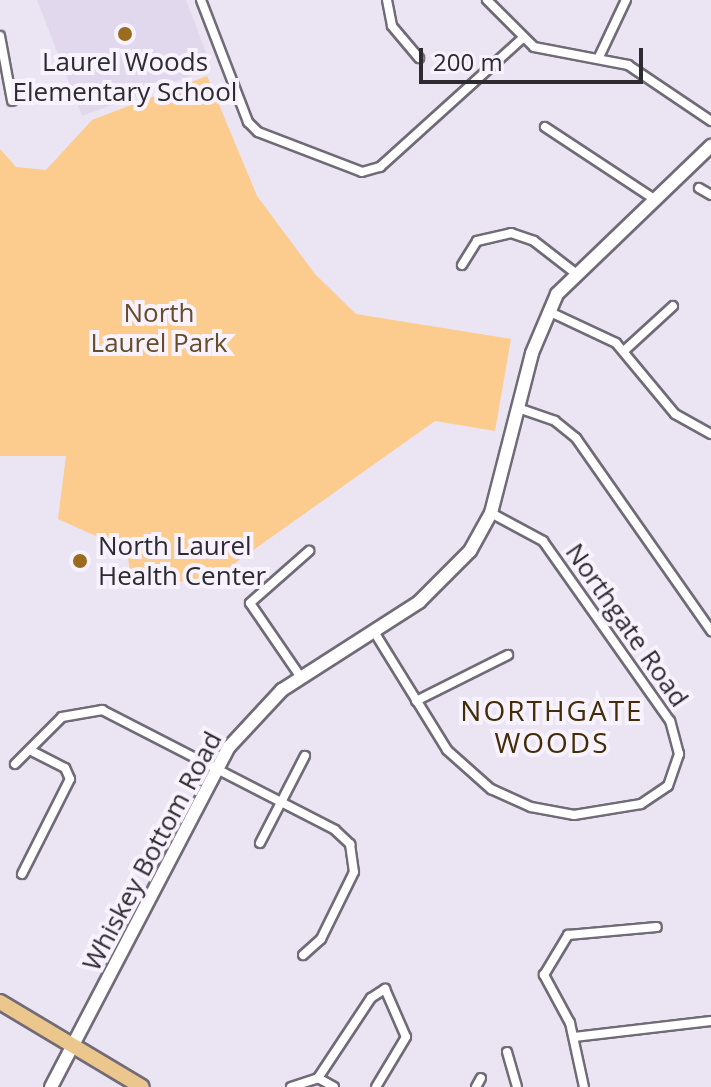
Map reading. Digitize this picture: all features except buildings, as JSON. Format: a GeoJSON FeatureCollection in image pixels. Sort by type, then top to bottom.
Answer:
{"type":"FeatureCollection","features":[{"type":"Feature","properties":{"kind":"main road"},"geometry":{"type":"LineString","coordinates":[[0,1002],[142,1087]]}},
{"type":"Feature","properties":{"kind":"street"},"geometry":{"type":"LineString","coordinates":[[201,0],[248,122],[258,132],[367,172],[380,167],[523,38]]}},
{"type":"Feature","properties":{"kind":"street"},"geometry":{"type":"LineString","coordinates":[[387,0],[392,26],[419,58]]}},
{"type":"Feature","properties":{"kind":"street"},"geometry":{"type":"LineString","coordinates":[[487,0],[523,38],[547,52],[599,57],[642,73],[711,121]]}},
{"type":"Feature","properties":{"kind":"street"},"geometry":{"type":"LineString","coordinates":[[599,57],[626,0]]}},
{"type":"Feature","properties":{"kind":"street"},"geometry":{"type":"LineString","coordinates":[[0,36],[12,101]]}},
{"type":"Feature","properties":{"kind":"street"},"geometry":{"type":"LineString","coordinates":[[545,127],[654,199]]}},
{"type":"Feature","properties":{"kind":"street","name":"Whiskey Bottom Road"},"geometry":{"type":"LineString","coordinates":[[51,1087],[74,1048],[216,769],[258,712],[300,676],[438,587],[470,551],[491,513],[518,408],[548,311],[574,272],[711,146]]}},
{"type":"Feature","properties":{"kind":"street"},"geometry":{"type":"LineString","coordinates":[[699,188],[711,195]]}},
{"type":"Feature","properties":{"kind":"street"},"geometry":{"type":"LineString","coordinates":[[462,265],[477,241],[511,233],[534,241],[574,272]]}},
{"type":"Feature","properties":{"kind":"street"},"geometry":{"type":"LineString","coordinates":[[625,350],[673,306]]}},
{"type":"Feature","properties":{"kind":"street"},"geometry":{"type":"LineString","coordinates":[[548,311],[625,350],[666,406],[711,434]]}},
{"type":"Feature","properties":{"kind":"street"},"geometry":{"type":"LineString","coordinates":[[518,408],[555,421],[576,438],[711,631]]}},
{"type":"Feature","properties":{"kind":"street","name":"Northgate Road"},"geometry":{"type":"LineString","coordinates":[[373,630],[416,701],[460,764],[491,789],[531,807],[574,815],[616,810],[659,794],[674,775],[678,743],[661,709],[543,541],[491,513]]}},
{"type":"Feature","properties":{"kind":"street"},"geometry":{"type":"LineString","coordinates":[[300,676],[250,603],[309,551]]}},
{"type":"Feature","properties":{"kind":"street"},"geometry":{"type":"LineString","coordinates":[[416,701],[508,655]]}},
{"type":"Feature","properties":{"kind":"street"},"geometry":{"type":"LineString","coordinates":[[15,764],[33,752],[62,717],[102,710],[343,835],[355,864],[321,939],[303,955]]}},
{"type":"Feature","properties":{"kind":"street"},"geometry":{"type":"LineString","coordinates":[[22,874],[70,779],[65,768],[33,752]]}},
{"type":"Feature","properties":{"kind":"street"},"geometry":{"type":"LineString","coordinates":[[260,843],[305,756]]}},
{"type":"Feature","properties":{"kind":"street"},"geometry":{"type":"LineString","coordinates":[[584,1087],[574,1037],[544,975],[568,935],[657,927]]}},
{"type":"Feature","properties":{"kind":"street"},"geometry":{"type":"LineString","coordinates":[[291,1087],[318,1078],[371,998],[385,989],[406,1037],[376,1087]]}},
{"type":"Feature","properties":{"kind":"street"},"geometry":{"type":"LineString","coordinates":[[574,1037],[711,1021]]}},
{"type":"Feature","properties":{"kind":"street"},"geometry":{"type":"LineString","coordinates":[[507,1052],[517,1087]]}},
{"type":"Feature","properties":{"kind":"street"},"geometry":{"type":"LineString","coordinates":[[318,1078],[334,1087]]}},
{"type":"Feature","properties":{"kind":"street"},"geometry":{"type":"LineString","coordinates":[[476,1087],[481,1078]]}},
{"type":"Feature","properties":{"kind":"shaded area","name":"Laurel Woods Elementary School"},"geometry":{"type":"Polygon","coordinates":[[[37,0],[186,0],[212,68],[82,116],[37,0]]]}},
{"type":"Feature","properties":{"kind":"green space","name":"North Laurel Park"},"geometry":{"type":"Polygon","coordinates":[[[207,76],[257,196],[315,274],[356,314],[511,339],[495,431],[435,421],[214,578],[132,587],[127,550],[58,519],[66,456],[0,456],[0,149],[16,167],[46,170],[92,120],[207,76]]]}},
{"type":"Feature","properties":{"kind":"place","name":"Laurel Woods Elementary School"},"geometry":{"type":"Point","coordinates":[125,34]}},
{"type":"Feature","properties":{"kind":"place","name":"North Laurel Health Center"},"geometry":{"type":"Point","coordinates":[80,561]}},
{"type":"Feature","properties":{"kind":"district","name":"NORTHGATE WOODS"},"geometry":{"type":"Point","coordinates":[552,726]}}]}
